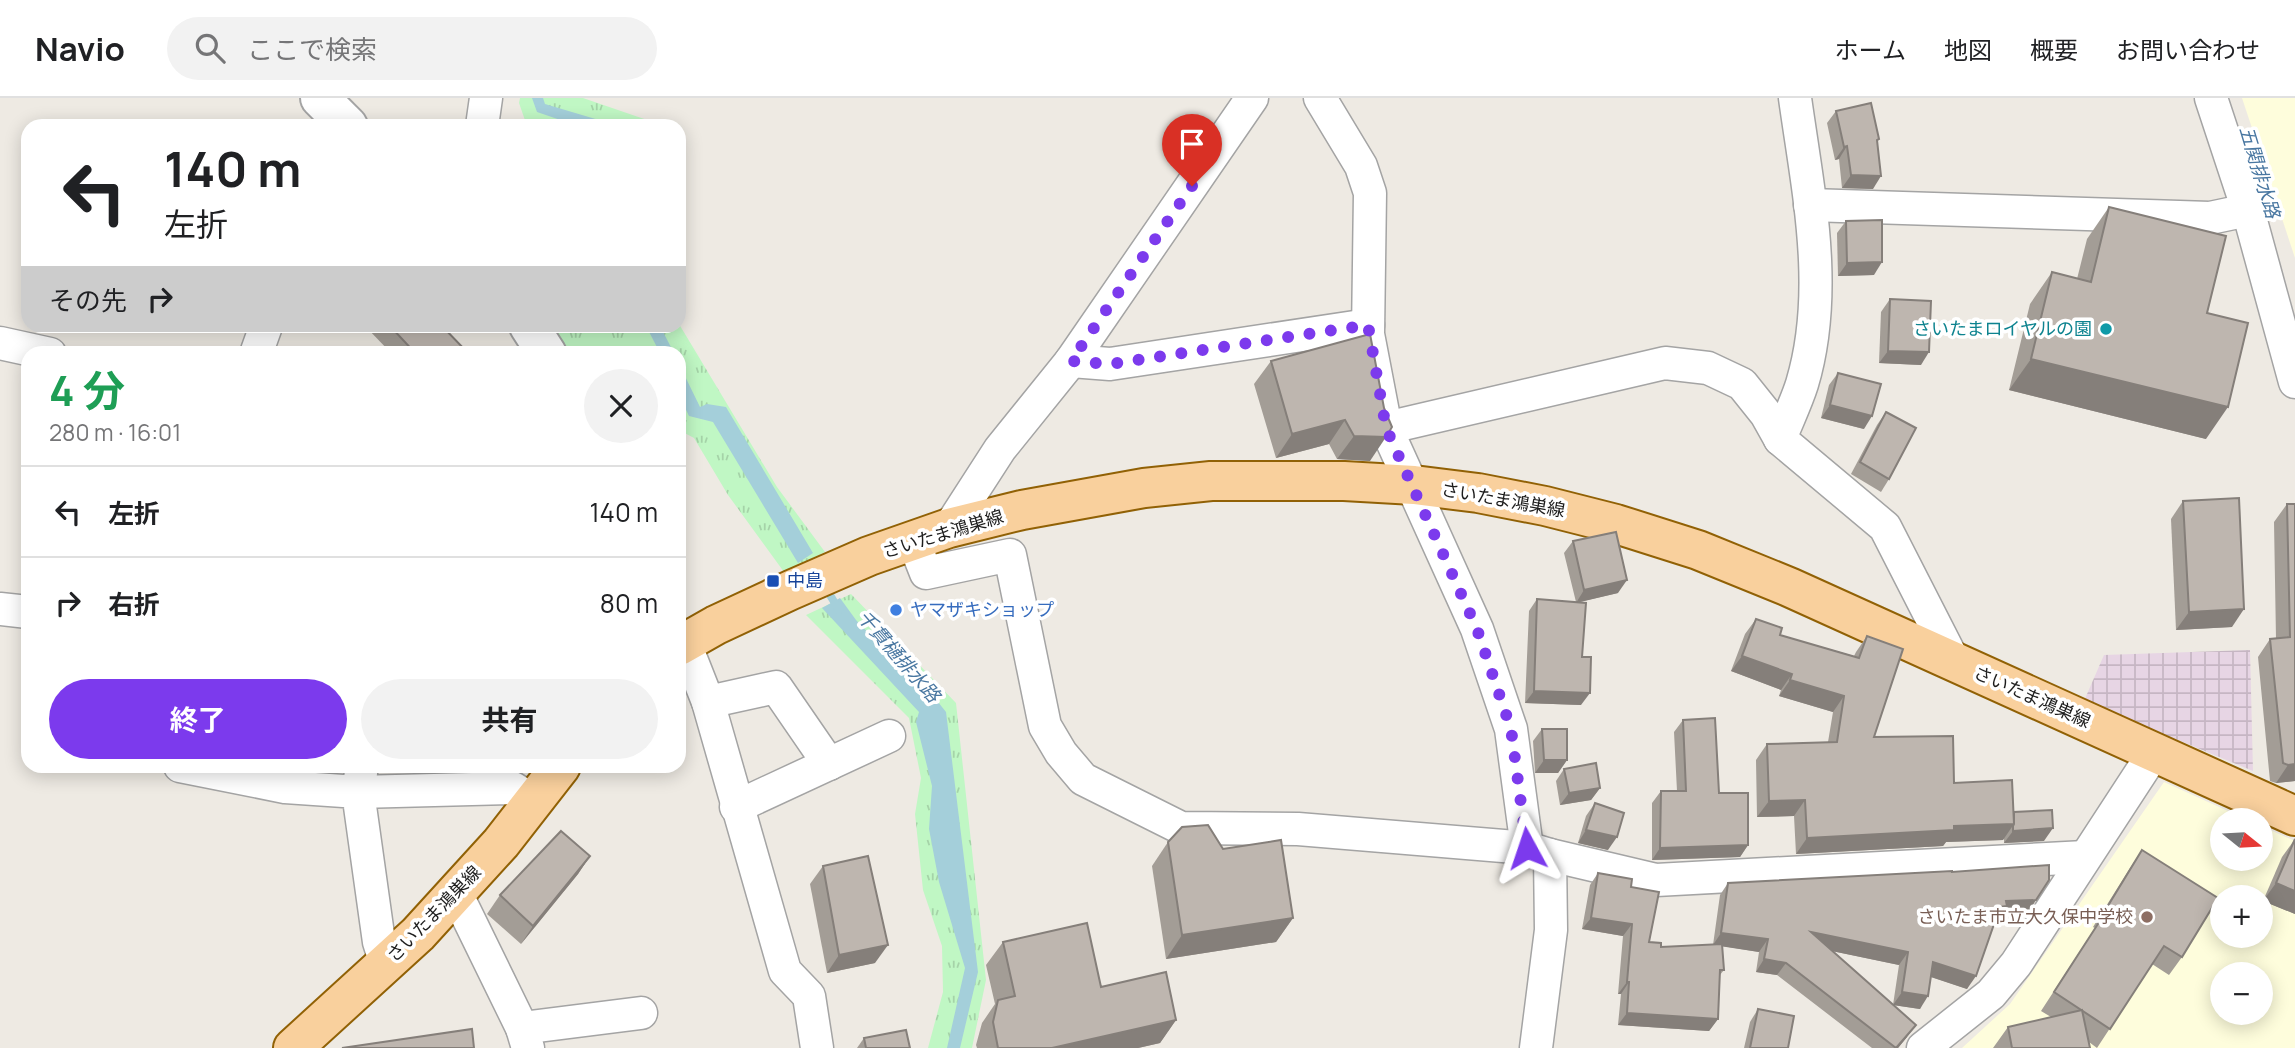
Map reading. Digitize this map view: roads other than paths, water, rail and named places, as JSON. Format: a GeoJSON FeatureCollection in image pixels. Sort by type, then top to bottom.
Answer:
{"type":"FeatureCollection","features":[{"type":"Feature","properties":{"kind":"main road","name":"さいたま鴻巣線"},"geometry":{"type":"LineString","coordinates":[[686,637],[869,556],[949,528],[1022,510],[1144,488],[1211,481],[1344,481],[1414,485],[1478,493],[1545,506],[1616,524],[1698,550],[1789,587],[2295,816]]}},
{"type":"Feature","properties":{"kind":"main road","name":"さいたま鴻巣線"},"geometry":{"type":"LineString","coordinates":[[293,1048],[418,934],[501,843],[556,773]]}},
{"type":"Feature","properties":{"kind":"street"},"geometry":{"type":"LineString","coordinates":[[320,98],[341,119]]}},
{"type":"Feature","properties":{"kind":"street"},"geometry":{"type":"LineString","coordinates":[[483,119],[486,98]]}},
{"type":"Feature","properties":{"kind":"street"},"geometry":{"type":"LineString","coordinates":[[949,528],[1000,449],[1071,361],[1252,98]]}},
{"type":"Feature","properties":{"kind":"street"},"geometry":{"type":"LineString","coordinates":[[1320,98],[1360,166],[1370,193],[1368,325],[1386,428],[1477,629],[1511,729],[1538,851],[1551,930],[1536,1048]]}},
{"type":"Feature","properties":{"kind":"street"},"geometry":{"type":"LineString","coordinates":[[1780,439],[1802,384],[1816,288],[1810,205],[1795,98]]}},
{"type":"Feature","properties":{"kind":"street"},"geometry":{"type":"LineString","coordinates":[[2211,98],[2248,210],[2295,382]]}},
{"type":"Feature","properties":{"kind":"street"},"geometry":{"type":"LineString","coordinates":[[1810,205],[2210,218],[2248,210]]}},
{"type":"Feature","properties":{"kind":"street"},"geometry":{"type":"LineString","coordinates":[[1071,361],[1110,364],[1368,325]]}},
{"type":"Feature","properties":{"kind":"street"},"geometry":{"type":"LineString","coordinates":[[0,343],[21,348]]}},
{"type":"Feature","properties":{"kind":"street"},"geometry":{"type":"LineString","coordinates":[[1386,428],[1665,363],[1708,368],[1742,384],[1766,414],[1780,439],[1885,527],[1954,662]]}},
{"type":"Feature","properties":{"kind":"street"},"geometry":{"type":"LineString","coordinates":[[913,540],[926,573],[1010,555],[1045,726],[1061,753],[1083,779],[1181,828],[1298,829],[1538,851],[1656,880],[2085,857]]}},
{"type":"Feature","properties":{"kind":"street"},"geometry":{"type":"LineString","coordinates":[[0,608],[21,611]]}},
{"type":"Feature","properties":{"kind":"street"},"geometry":{"type":"LineString","coordinates":[[686,651],[708,702],[785,971],[809,996],[817,1048]]}},
{"type":"Feature","properties":{"kind":"street"},"geometry":{"type":"LineString","coordinates":[[708,702],[776,687],[829,764]]}},
{"type":"Feature","properties":{"kind":"street"},"geometry":{"type":"LineString","coordinates":[[736,807],[889,736]]}},
{"type":"Feature","properties":{"kind":"street"},"geometry":{"type":"LineString","coordinates":[[1928,1047],[1991,994],[2008,974],[2155,751]]}},
{"type":"Feature","properties":{"kind":"street"},"geometry":{"type":"LineString","coordinates":[[217,773],[285,786],[360,779],[513,788],[534,801]]}},
{"type":"Feature","properties":{"kind":"street"},"geometry":{"type":"LineString","coordinates":[[360,779],[379,942],[386,964]]}},
{"type":"Feature","properties":{"kind":"street"},"geometry":{"type":"LineString","coordinates":[[456,893],[525,1038],[641,1013]]}},
{"type":"Feature","properties":{"kind":"water"},"geometry":{"type":"Polygon","coordinates":[[[532,98],[543,98],[545,104],[595,119],[558,119],[537,112],[532,98]]]}},
{"type":"Feature","properties":{"kind":"water"},"geometry":{"type":"Polygon","coordinates":[[[650,333],[664,333],[670,346],[656,346],[650,333]]]}},
{"type":"Feature","properties":{"kind":"water"},"geometry":{"type":"Polygon","coordinates":[[[686,378],[700,407],[707,404],[726,407],[813,553],[798,563],[713,422],[689,416],[686,410],[686,378]]]}},
{"type":"Feature","properties":{"kind":"water"},"geometry":{"type":"Polygon","coordinates":[[[840,598],[856,620],[946,712],[978,972],[960,1048],[947,1048],[965,968],[939,882],[929,829],[932,786],[916,722],[919,712],[822,608],[840,598]]]}},
{"type":"Feature","properties":{"kind":"waterway","name":"千貫樋排水路"},"geometry":{"type":"LineString","coordinates":[[824,585],[839,610]]}},
{"type":"Feature","properties":{"kind":"place","name":"さいたまロイヤルの園"},"geometry":{"type":"Point","coordinates":[2106,329]}},
{"type":"Feature","properties":{"kind":"place","name":"中島"},"geometry":{"type":"Point","coordinates":[773,581]}},
{"type":"Feature","properties":{"kind":"place","name":"ヤマザキショップ"},"geometry":{"type":"Point","coordinates":[896,610]}},
{"type":"Feature","properties":{"kind":"place","name":"さいたま市立大久保中学校"},"geometry":{"type":"Point","coordinates":[2147,917]}},
{"type":"Feature","properties":{"kind":"water label","name":"五関排水路"},"geometry":{"type":"Point","coordinates":[2260,172]}}]}
